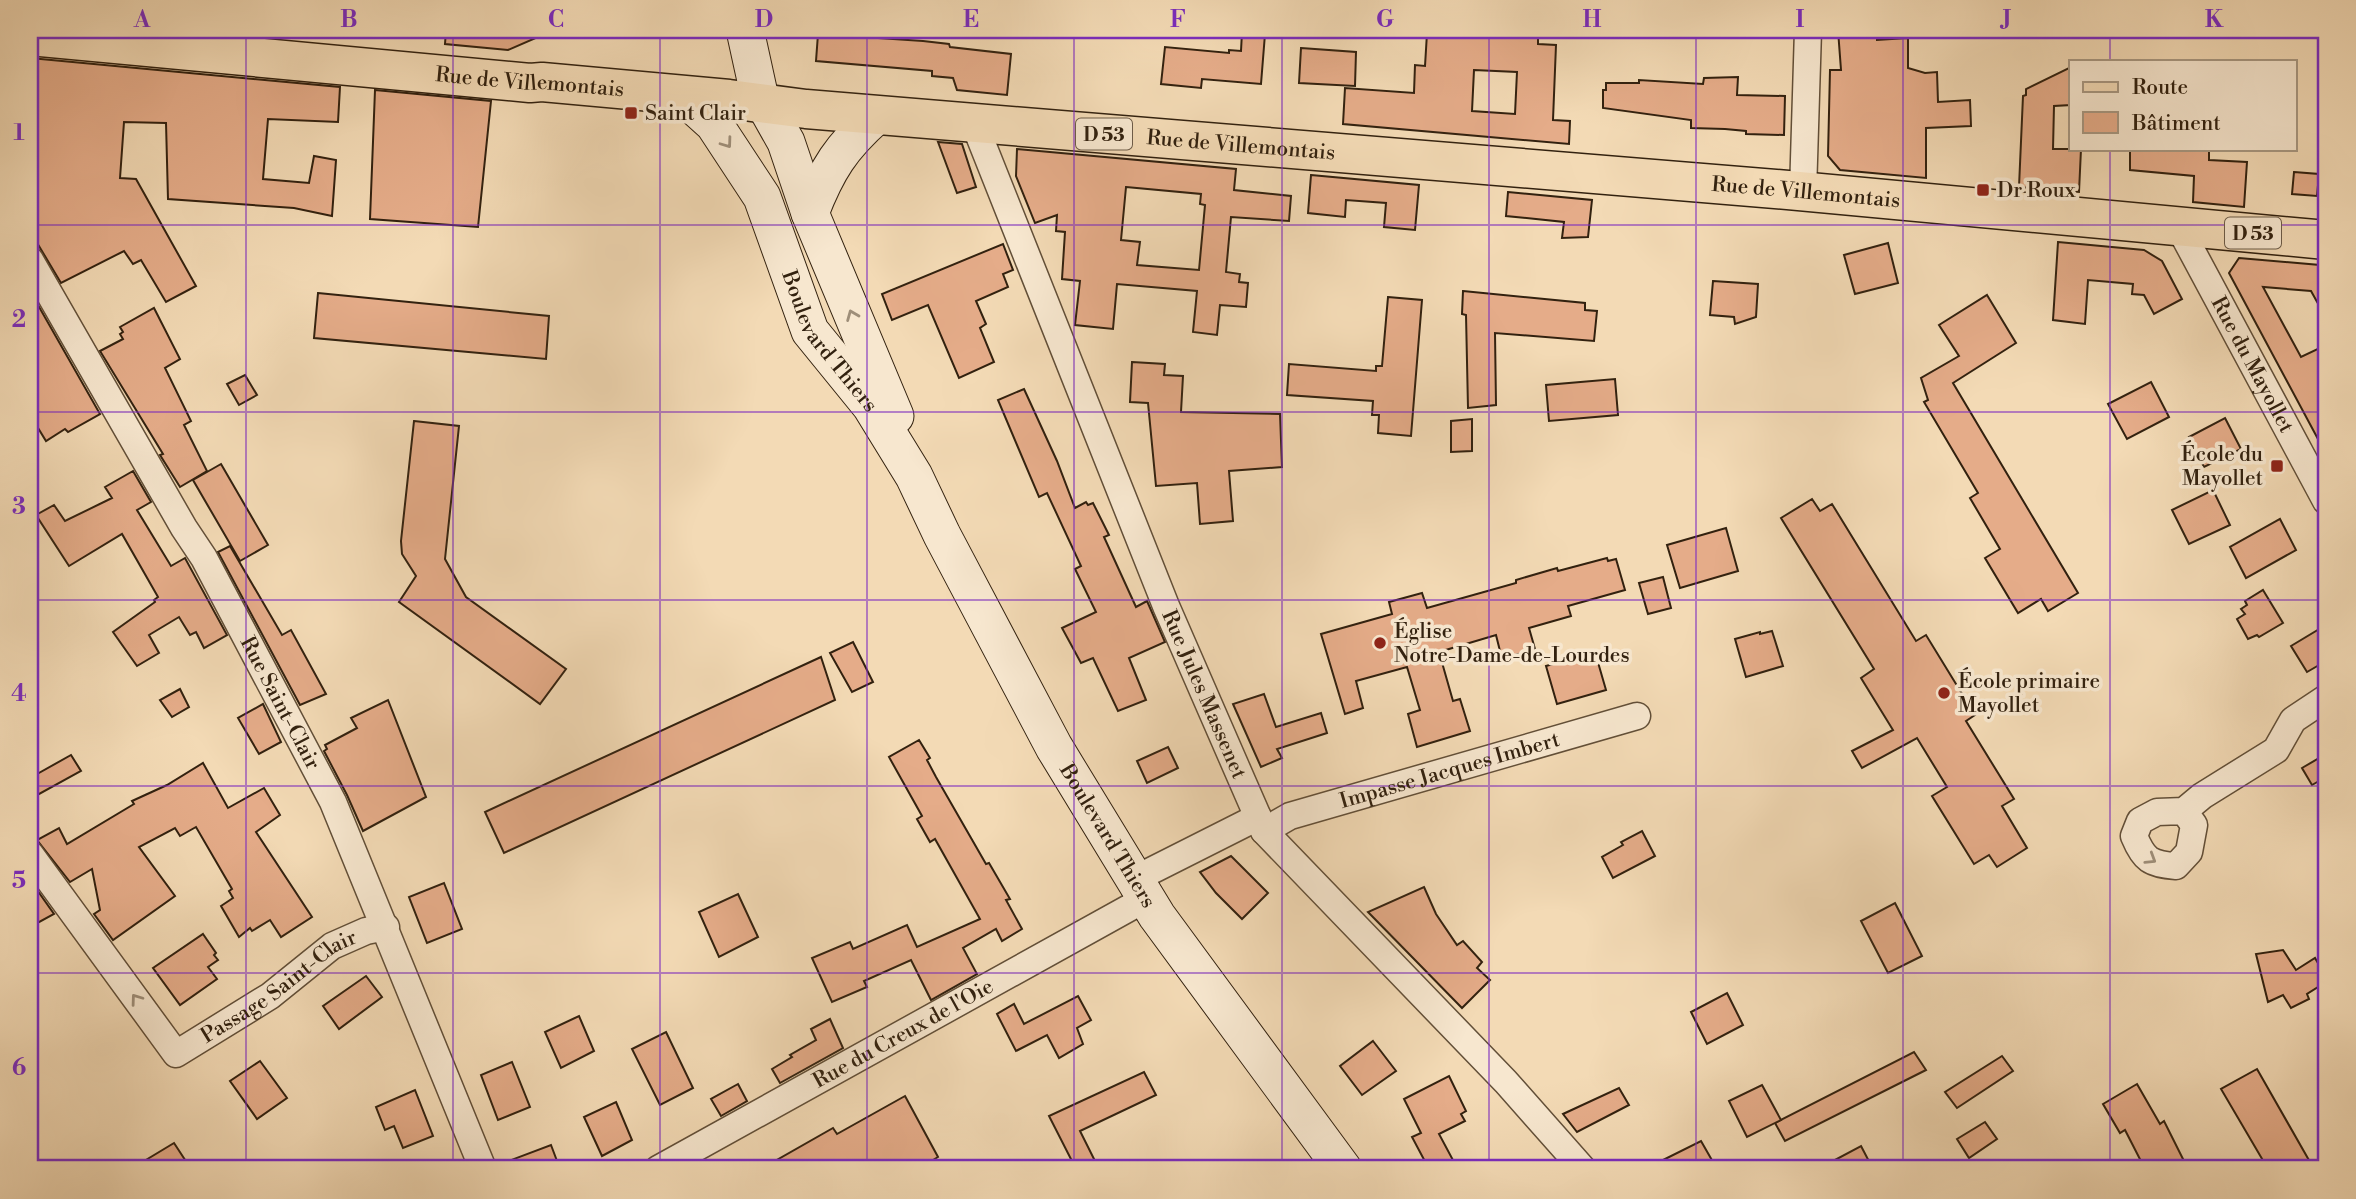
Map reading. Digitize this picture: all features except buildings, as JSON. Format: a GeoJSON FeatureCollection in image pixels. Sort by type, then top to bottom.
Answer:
{"type":"FeatureCollection","features":[{"type":"Feature","properties":{"kind":"main road"},"geometry":{"type":"LineString","coordinates":[[745,30],[759,94],[766,104]]}},
{"type":"Feature","properties":{"kind":"main road","name":"Rue de Villemontais"},"geometry":{"type":"LineString","coordinates":[[30,36],[877,115],[1803,192],[2326,240]]}},
{"type":"Feature","properties":{"kind":"main road","name":"Boulevard Thiers"},"geometry":{"type":"LineString","coordinates":[[683,96],[713,124],[762,197],[810,331],[871,406],[914,476],[942,535],[1054,747],[1165,927],[1343,1169]]}},
{"type":"Feature","properties":{"kind":"main road","name":"Boulevard Thiers"},"geometry":{"type":"LineString","coordinates":[[762,197],[758,147],[766,104]]}},
{"type":"Feature","properties":{"kind":"main road","name":"Boulevard Thiers"},"geometry":{"type":"LineString","coordinates":[[766,104],[786,142],[810,213],[895,417],[914,476]]}},
{"type":"Feature","properties":{"kind":"main road"},"geometry":{"type":"LineString","coordinates":[[810,213],[834,161],[850,139],[877,115]]}},
{"type":"Feature","properties":{"kind":"street"},"geometry":{"type":"LineString","coordinates":[[1803,192],[1808,30]]}},
{"type":"Feature","properties":{"kind":"street","name":"Rue Jules Massenet"},"geometry":{"type":"LineString","coordinates":[[974,123],[1166,606],[1261,824],[1506,1082],[1583,1169]]}},
{"type":"Feature","properties":{"kind":"street","name":"Rue du Mayollet"},"geometry":{"type":"LineString","coordinates":[[2179,227],[2316,458],[2326,501]]}},
{"type":"Feature","properties":{"kind":"street","name":"Rue Saint-Clair"},"geometry":{"type":"LineString","coordinates":[[30,260],[210,570],[333,802],[483,1169]]}},
{"type":"Feature","properties":{"kind":"street"},"geometry":{"type":"LineString","coordinates":[[2184,811],[2202,796],[2276,750],[2292,720],[2326,698]]}},
{"type":"Feature","properties":{"kind":"street","name":"Impasse Jacques Imbert"},"geometry":{"type":"LineString","coordinates":[[1141,888],[1261,824],[1637,716]]}},
{"type":"Feature","properties":{"kind":"street","name":"Passage Saint-Clair"},"geometry":{"type":"LineString","coordinates":[[30,854],[176,1054],[270,996],[332,946],[366,931],[386,927]]}},
{"type":"Feature","properties":{"kind":"street","name":"Rue du Creux de l'Oie"},"geometry":{"type":"LineString","coordinates":[[658,1169],[1141,888]]}},
{"type":"Feature","properties":{"kind":"place","name":"Saint Clair"},"geometry":{"type":"Point","coordinates":[631,113]}},
{"type":"Feature","properties":{"kind":"place","name":"Dr Roux"},"geometry":{"type":"Point","coordinates":[1983,190]}},
{"type":"Feature","properties":{"kind":"place","name":"École du Mayollet"},"geometry":{"type":"Point","coordinates":[2277,466]}},
{"type":"Feature","properties":{"kind":"place","name":"Église Notre-Dame-de-Lourdes"},"geometry":{"type":"Point","coordinates":[1380,643]}},
{"type":"Feature","properties":{"kind":"place","name":"École primaire Mayollet"},"geometry":{"type":"Point","coordinates":[1944,693]}}]}
